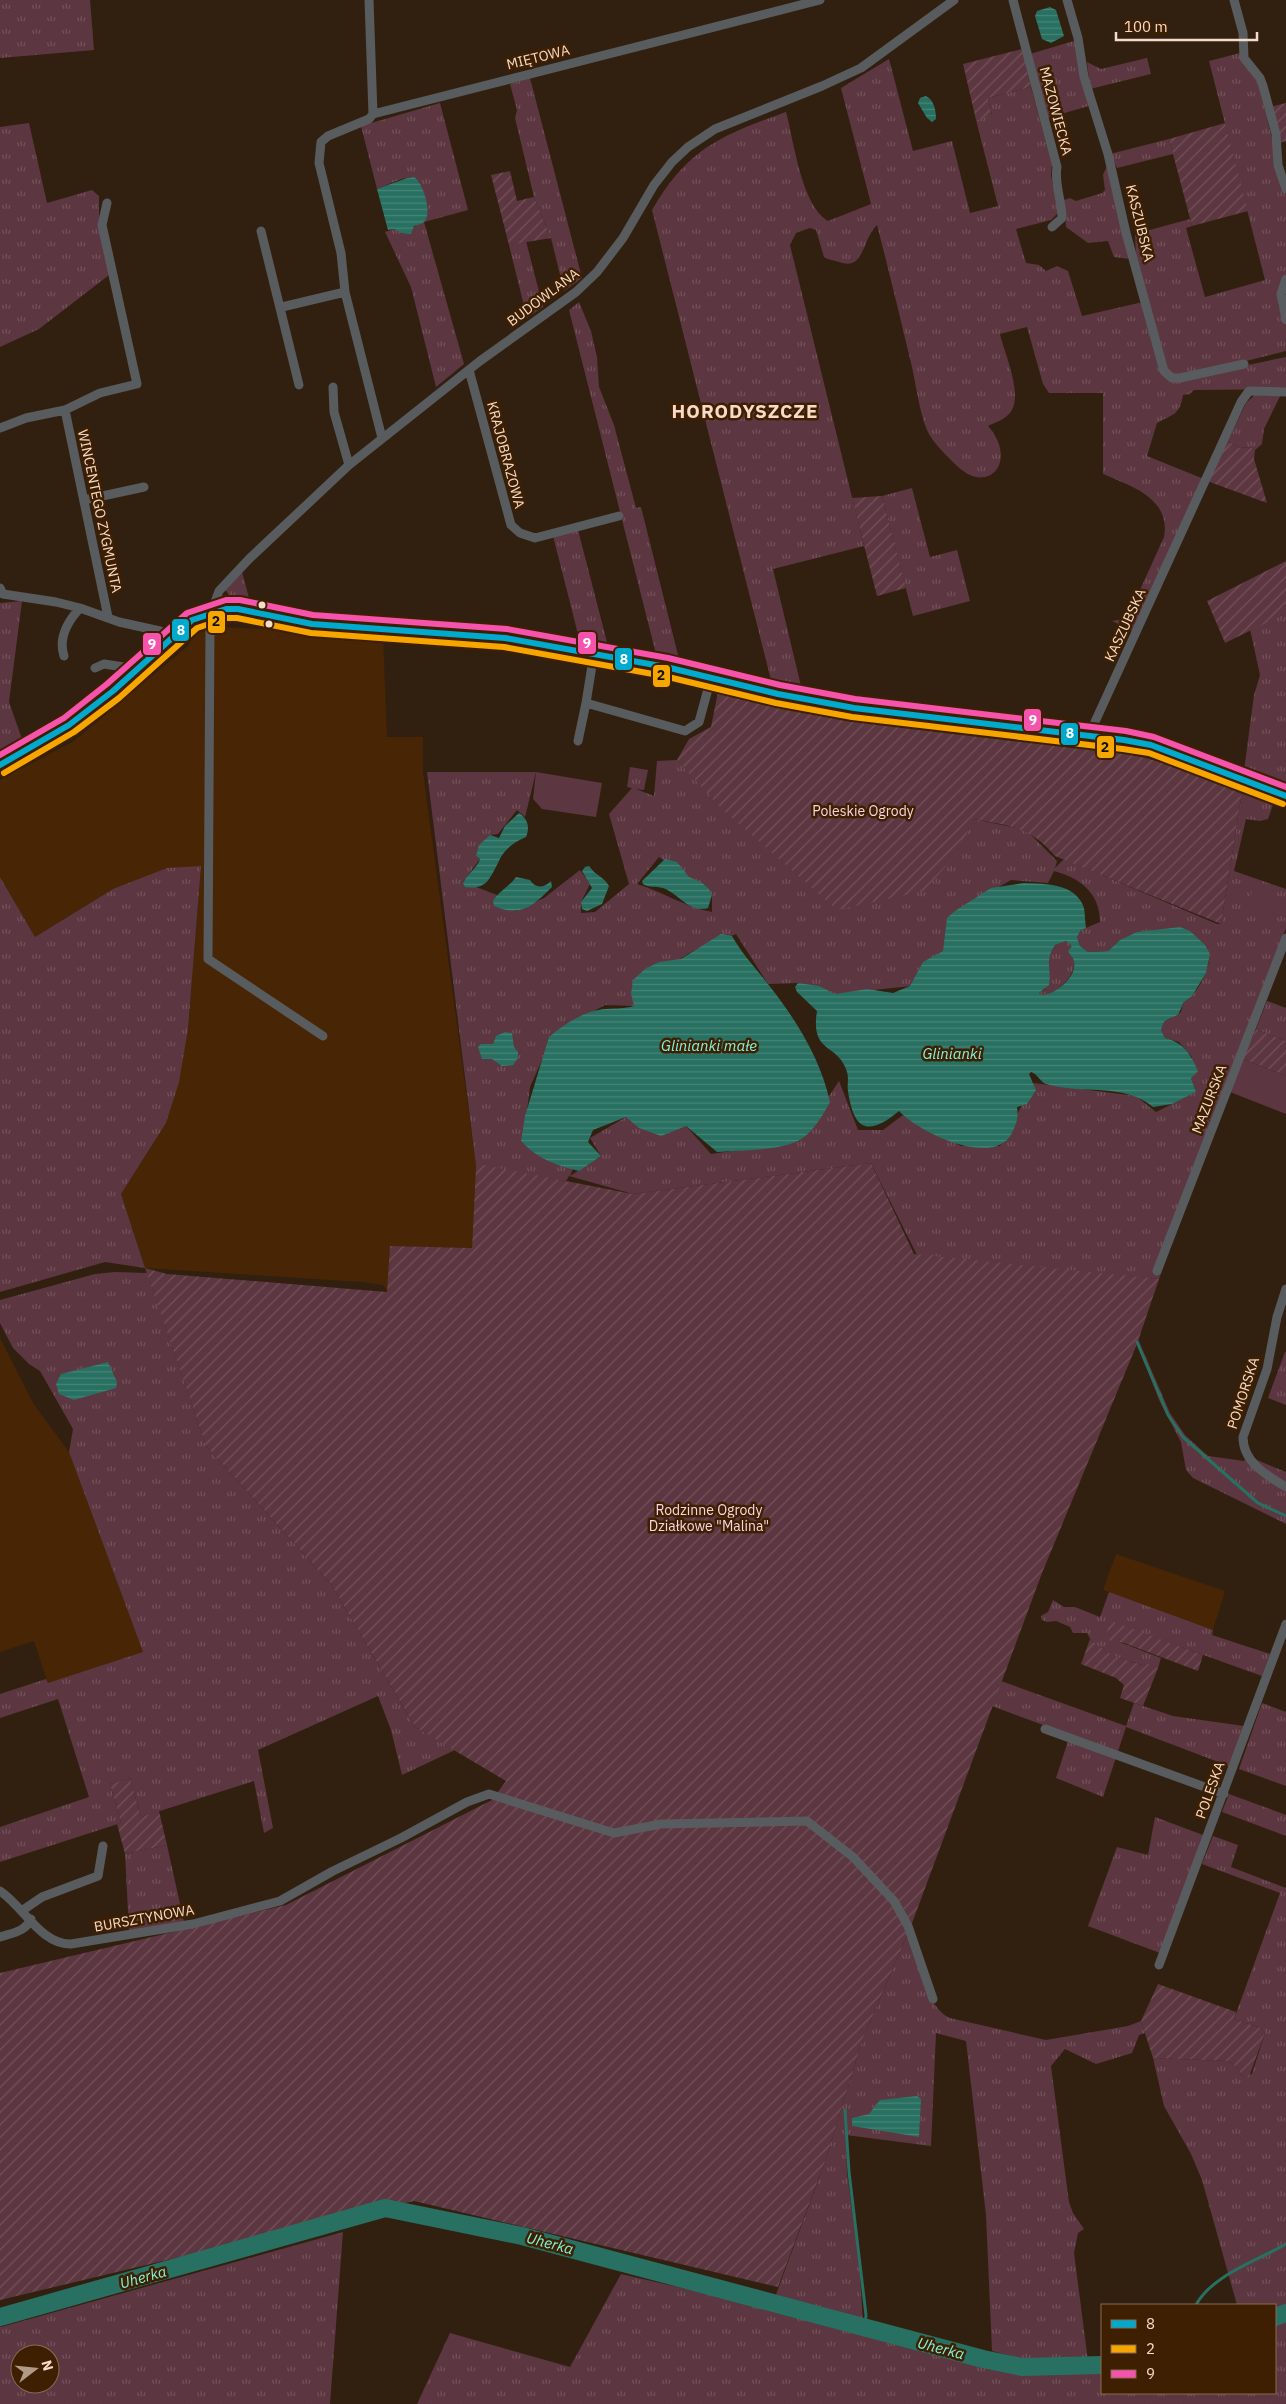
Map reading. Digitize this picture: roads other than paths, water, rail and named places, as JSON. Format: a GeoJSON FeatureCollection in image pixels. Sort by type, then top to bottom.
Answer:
{"type":"FeatureCollection","features":[{"type":"Feature","properties":{"kind":"street"},"geometry":{"type":"LineString","coordinates":[[369,0],[374,114]]}},
{"type":"Feature","properties":{"kind":"street","name":"MIĘTOWA"},"geometry":{"type":"LineString","coordinates":[[382,438],[345,292],[341,254],[322,179],[318,151],[321,142],[328,136],[362,122],[374,114],[820,0]]}},
{"type":"Feature","properties":{"kind":"street","name":"BUDOWLANA"},"geometry":{"type":"LineString","coordinates":[[211,612],[219,591],[249,559],[349,465],[469,370],[576,292],[597,272],[623,238],[654,185],[672,162],[688,147],[715,129],[814,90],[862,68],[954,0]]}},
{"type":"Feature","properties":{"kind":"street","name":"MAZOWIECKA"},"geometry":{"type":"LineString","coordinates":[[1013,0],[1057,167],[1056,176],[1062,207],[1062,218],[1052,227]]}},
{"type":"Feature","properties":{"kind":"street","name":"KASZUBSKA"},"geometry":{"type":"LineString","coordinates":[[1067,0],[1078,38],[1084,77],[1108,154],[1124,223],[1164,370],[1172,378],[1180,378],[1244,364]]}},
{"type":"Feature","properties":{"kind":"street"},"geometry":{"type":"LineString","coordinates":[[1234,0],[1242,33],[1244,58],[1260,78],[1263,86],[1276,134],[1278,165],[1286,190]]}},
{"type":"Feature","properties":{"kind":"street"},"geometry":{"type":"LineString","coordinates":[[0,428],[26,418],[65,410],[100,394],[136,384],[102,225],[107,203]]}},
{"type":"Feature","properties":{"kind":"street"},"geometry":{"type":"LineString","coordinates":[[261,230],[282,307],[299,385]]}},
{"type":"Feature","properties":{"kind":"street"},"geometry":{"type":"LineString","coordinates":[[1286,279],[1281,302],[1286,320]]}},
{"type":"Feature","properties":{"kind":"street"},"geometry":{"type":"LineString","coordinates":[[282,307],[345,292]]}},
{"type":"Feature","properties":{"kind":"street","name":"KRAJOBRAZOWA"},"geometry":{"type":"LineString","coordinates":[[469,370],[511,525],[520,533],[535,538],[619,516]]}},
{"type":"Feature","properties":{"kind":"street"},"geometry":{"type":"LineString","coordinates":[[333,387],[334,412],[349,465]]}},
{"type":"Feature","properties":{"kind":"street","name":"KASZUBSKA"},"geometry":{"type":"LineString","coordinates":[[1088,735],[1241,402],[1249,391],[1286,392]]}},
{"type":"Feature","properties":{"kind":"street","name":"WINCENTEGO ZYGMUNTA"},"geometry":{"type":"LineString","coordinates":[[65,410],[108,617]]}},
{"type":"Feature","properties":{"kind":"street"},"geometry":{"type":"LineString","coordinates":[[84,500],[144,487]]}},
{"type":"Feature","properties":{"kind":"street"},"geometry":{"type":"LineString","coordinates":[[1,591],[80,608],[160,631],[170,639]]}},
{"type":"Feature","properties":{"kind":"street"},"geometry":{"type":"LineString","coordinates":[[64,656],[62,650],[66,629],[70,619],[80,608]]}},
{"type":"Feature","properties":{"kind":"street"},"geometry":{"type":"LineString","coordinates":[[0,765],[69,725],[137,669],[192,620],[211,612],[238,609],[312,624],[505,638],[594,653],[778,694],[854,708],[1088,735],[1151,745],[1286,796]]}},
{"type":"Feature","properties":{"kind":"street"},"geometry":{"type":"LineString","coordinates":[[211,612],[208,959],[324,1036]]}},
{"type":"Feature","properties":{"kind":"street"},"geometry":{"type":"LineString","coordinates":[[578,741],[594,653]]}},
{"type":"Feature","properties":{"kind":"street"},"geometry":{"type":"LineString","coordinates":[[96,668],[104,664],[137,669]]}},
{"type":"Feature","properties":{"kind":"street"},"geometry":{"type":"LineString","coordinates":[[586,703],[685,731],[699,722],[710,678]]}},
{"type":"Feature","properties":{"kind":"street","name":"MAZURSKA"},"geometry":{"type":"LineString","coordinates":[[1157,1271],[1286,938]]}},
{"type":"Feature","properties":{"kind":"street","name":"POMORSKA"},"geometry":{"type":"LineString","coordinates":[[1286,1289],[1277,1316],[1267,1369],[1243,1437],[1244,1450],[1249,1459],[1266,1475],[1286,1487]]}},
{"type":"Feature","properties":{"kind":"street","name":"POLESKA"},"geometry":{"type":"LineString","coordinates":[[1159,1965],[1286,1624]]}},
{"type":"Feature","properties":{"kind":"street"},"geometry":{"type":"LineString","coordinates":[[1045,1729],[1224,1794]]}},
{"type":"Feature","properties":{"kind":"street","name":"BURSZTYNOWA"},"geometry":{"type":"LineString","coordinates":[[0,1891],[23,1910],[54,1941],[71,1944],[193,1924],[280,1902],[340,1867],[401,1838],[467,1802],[489,1794],[614,1833],[662,1824],[806,1821],[853,1858],[894,1901],[908,1926],[933,1999]]}},
{"type":"Feature","properties":{"kind":"street"},"geometry":{"type":"LineString","coordinates":[[23,1910],[42,1897],[98,1876],[102,1846]]}},
{"type":"Feature","properties":{"kind":"street"},"geometry":{"type":"LineString","coordinates":[[0,1937],[23,1929],[28,1926],[31,1919]]}},
{"type":"Feature","properties":{"kind":"water"},"geometry":{"type":"Polygon","coordinates":[[[1050,7],[1056,10],[1064,36],[1051,43],[1042,39],[1035,16],[1037,11],[1050,7]]]}},
{"type":"Feature","properties":{"kind":"water"},"geometry":{"type":"Polygon","coordinates":[[[926,96],[931,100],[935,109],[936,119],[932,122],[927,118],[918,103],[920,98],[926,96]]]}},
{"type":"Feature","properties":{"kind":"water"},"geometry":{"type":"Polygon","coordinates":[[[414,177],[426,197],[427,217],[421,224],[414,226],[411,234],[401,233],[394,229],[388,230],[377,189],[414,177]]]}},
{"type":"Feature","properties":{"kind":"water"},"geometry":{"type":"Polygon","coordinates":[[[519,813],[527,824],[526,837],[506,850],[486,882],[478,887],[465,887],[463,883],[480,859],[476,856],[479,845],[490,835],[499,838],[505,826],[519,813]]]}},
{"type":"Feature","properties":{"kind":"water"},"geometry":{"type":"Polygon","coordinates":[[[665,859],[677,862],[689,877],[701,882],[709,889],[712,895],[708,908],[695,908],[663,888],[643,884],[642,881],[665,859]]]}},
{"type":"Feature","properties":{"kind":"water"},"geometry":{"type":"Polygon","coordinates":[[[589,866],[609,886],[602,904],[587,911],[582,909],[581,902],[592,888],[582,871],[585,867],[589,866]]]}},
{"type":"Feature","properties":{"kind":"water"},"geometry":{"type":"Polygon","coordinates":[[[516,877],[530,880],[537,886],[546,885],[551,881],[552,887],[526,908],[512,911],[494,906],[493,901],[495,898],[516,877]]]}},
{"type":"Feature","properties":{"kind":"water","name":"Glinianki"},"geometry":{"type":"Polygon","coordinates":[[[1024,883],[1059,886],[1067,889],[1080,900],[1084,908],[1086,928],[1081,930],[1077,937],[1080,946],[1088,952],[1108,951],[1120,940],[1137,932],[1180,927],[1190,931],[1205,945],[1210,954],[1206,973],[1192,996],[1183,1003],[1178,1015],[1164,1022],[1161,1030],[1165,1038],[1182,1046],[1192,1059],[1198,1071],[1191,1078],[1196,1092],[1172,1104],[1153,1107],[1129,1094],[1102,1090],[1074,1089],[1046,1084],[1031,1072],[1029,1074],[1036,1090],[1027,1104],[1017,1107],[1016,1124],[1012,1133],[1003,1143],[989,1148],[973,1147],[938,1137],[899,1111],[879,1124],[864,1126],[859,1122],[854,1115],[851,1105],[848,1074],[843,1063],[838,1056],[821,1042],[817,1035],[817,1011],[797,992],[795,987],[798,983],[819,986],[835,994],[867,989],[893,993],[910,986],[923,962],[943,951],[947,918],[991,888],[1024,883]],[[1066,941],[1055,945],[1049,961],[1049,985],[1039,993],[1042,995],[1053,992],[1069,979],[1074,968],[1073,958],[1068,951],[1072,946],[1066,941]]]}},
{"type":"Feature","properties":{"kind":"water","name":"Glinianki małe"},"geometry":{"type":"Polygon","coordinates":[[[721,934],[732,936],[775,993],[804,1037],[820,1068],[830,1102],[812,1129],[798,1141],[780,1147],[717,1152],[686,1126],[661,1136],[639,1128],[626,1117],[593,1130],[588,1142],[601,1156],[579,1171],[547,1160],[527,1147],[521,1141],[525,1116],[549,1037],[561,1027],[591,1012],[634,1006],[631,994],[633,980],[645,969],[659,962],[681,959],[721,934]]]}},
{"type":"Feature","properties":{"kind":"water"},"geometry":{"type":"Polygon","coordinates":[[[505,1032],[512,1033],[514,1047],[518,1052],[518,1058],[513,1065],[502,1066],[492,1059],[482,1059],[478,1047],[481,1044],[493,1044],[496,1036],[505,1032]]]}},
{"type":"Feature","properties":{"kind":"water"},"geometry":{"type":"Polygon","coordinates":[[[108,1362],[117,1382],[116,1388],[74,1400],[59,1394],[56,1384],[61,1374],[108,1362]]]}},
{"type":"Feature","properties":{"kind":"water"},"geometry":{"type":"Polygon","coordinates":[[[917,2096],[921,2099],[919,2137],[852,2126],[852,2118],[869,2114],[880,2100],[917,2096]]]}},
{"type":"Feature","properties":{"kind":"waterway"},"geometry":{"type":"LineString","coordinates":[[1137,1342],[1168,1415],[1183,1437],[1258,1503],[1286,1516]]}},
{"type":"Feature","properties":{"kind":"waterway"},"geometry":{"type":"LineString","coordinates":[[845,2110],[849,2172],[866,2315],[865,2327]]}},
{"type":"Feature","properties":{"kind":"waterway","name":"Uherka"},"geometry":{"type":"LineString","coordinates":[[0,2317],[385,2208],[522,2236],[983,2359],[1022,2367],[1101,2365]]}},
{"type":"Feature","properties":{"kind":"waterway"},"geometry":{"type":"LineString","coordinates":[[1197,2304],[1203,2294],[1224,2277],[1286,2244]]}},
{"type":"Feature","properties":{"kind":"waterway","name":"Uherka"},"geometry":{"type":"LineString","coordinates":[[1276,2317],[1286,2313]]}},
{"type":"Feature","properties":{"kind":"district","name":"HORODYSZCZE"},"geometry":{"type":"Point","coordinates":[745,411]}},
{"type":"Feature","properties":{"kind":"park label","name":"Poleskie Ogrody"},"geometry":{"type":"Point","coordinates":[863,811]}},
{"type":"Feature","properties":{"kind":"park label","name":"Rodzinne Ogrody Działkowe \"Malina\""},"geometry":{"type":"Point","coordinates":[709,1518]}}]}
